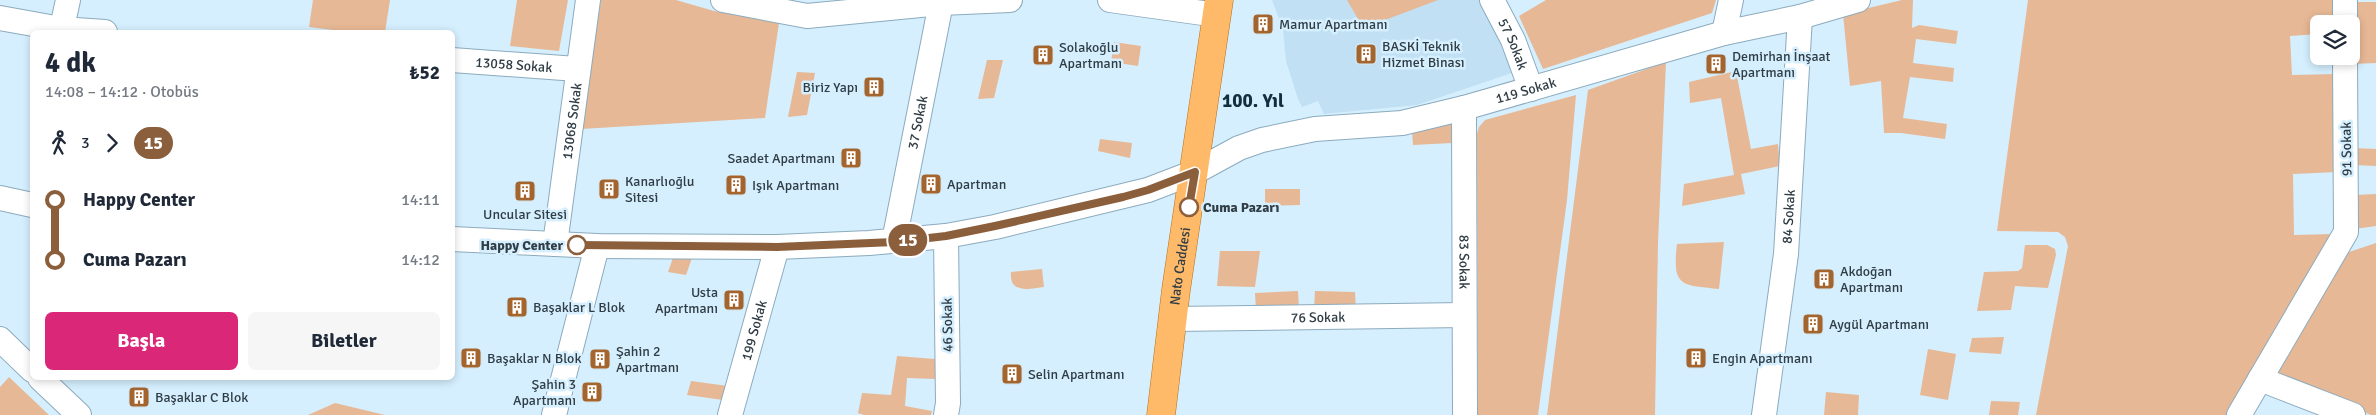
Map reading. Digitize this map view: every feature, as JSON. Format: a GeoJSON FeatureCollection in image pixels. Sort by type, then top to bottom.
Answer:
{"type":"FeatureCollection","features":[{"type":"Feature","properties":{"kind":"main road","name":"Nato Caddesi"},"geometry":{"type":"LineString","coordinates":[[1161,415],[1218,8]]}},
{"type":"Feature","properties":{"kind":"street"},"geometry":{"type":"LineString","coordinates":[[61,30],[68,0]]}},
{"type":"Feature","properties":{"kind":"street","name":"13068 Sokak"},"geometry":{"type":"LineString","coordinates":[[555,244],[577,68],[588,0]]}},
{"type":"Feature","properties":{"kind":"street"},"geometry":{"type":"LineString","coordinates":[[723,0],[797,7],[827,15],[941,3],[1010,0]]}},
{"type":"Feature","properties":{"kind":"street"},"geometry":{"type":"LineString","coordinates":[[1110,0],[1218,8]]}},
{"type":"Feature","properties":{"kind":"street","name":"57 Sokak"},"geometry":{"type":"LineString","coordinates":[[1492,0],[1513,40],[1531,88]]}},
{"type":"Feature","properties":{"kind":"street"},"geometry":{"type":"LineString","coordinates":[[1724,32],[1731,0]]}},
{"type":"Feature","properties":{"kind":"street","name":"119 Sokak"},"geometry":{"type":"LineString","coordinates":[[455,239],[597,246],[777,247],[894,242],[946,236],[1148,190],[1195,172],[1239,148],[1286,134],[1315,129],[1402,123],[1464,108],[1724,32],[1800,16],[1858,0]]}},
{"type":"Feature","properties":{"kind":"street"},"geometry":{"type":"LineString","coordinates":[[2345,0],[2345,15]]}},
{"type":"Feature","properties":{"kind":"street","name":"37 Sokak"},"geometry":{"type":"LineString","coordinates":[[894,242],[920,119],[941,3]]}},
{"type":"Feature","properties":{"kind":"street","name":"84 Sokak"},"geometry":{"type":"LineString","coordinates":[[1764,415],[1786,254],[1800,16]]}},
{"type":"Feature","properties":{"kind":"street"},"geometry":{"type":"LineString","coordinates":[[0,18],[56,30]]}},
{"type":"Feature","properties":{"kind":"street","name":"13058 Sokak"},"geometry":{"type":"LineString","coordinates":[[455,60],[577,68]]}},
{"type":"Feature","properties":{"kind":"street","name":"91 Sokak"},"geometry":{"type":"LineString","coordinates":[[2239,415],[2342,242],[2346,232],[2345,65]]}},
{"type":"Feature","properties":{"kind":"street","name":"83 Sokak"},"geometry":{"type":"LineString","coordinates":[[1464,108],[1465,415]]}},
{"type":"Feature","properties":{"kind":"street","name":"46 Sokak"},"geometry":{"type":"LineString","coordinates":[[946,236],[948,403],[946,415]]}},
{"type":"Feature","properties":{"kind":"street"},"geometry":{"type":"LineString","coordinates":[[554,415],[597,246]]}},
{"type":"Feature","properties":{"kind":"street","name":"199 Sokak"},"geometry":{"type":"LineString","coordinates":[[730,415],[777,247]]}},
{"type":"Feature","properties":{"kind":"street","name":"76 Sokak"},"geometry":{"type":"LineString","coordinates":[[1173,319],[1464,315]]}},
{"type":"Feature","properties":{"kind":"street"},"geometry":{"type":"LineString","coordinates":[[0,338],[30,368]]}},
{"type":"Feature","properties":{"kind":"street"},"geometry":{"type":"LineString","coordinates":[[2260,378],[2353,415]]}},
{"type":"Feature","properties":{"kind":"street"},"geometry":{"type":"LineString","coordinates":[[42,380],[79,415]]}},
{"type":"Feature","properties":{"kind":"shaded area"},"geometry":{"type":"Polygon","coordinates":[[[313,0],[390,0],[385,30],[333,30],[309,27],[313,0]]]}},
{"type":"Feature","properties":{"kind":"shaded area"},"geometry":{"type":"Polygon","coordinates":[[[517,0],[568,0],[559,51],[510,46],[517,0]]]}},
{"type":"Feature","properties":{"kind":"shaded area"},"geometry":{"type":"Polygon","coordinates":[[[601,0],[676,0],[714,11],[779,23],[765,118],[581,129],[601,0]]]}},
{"type":"Feature","properties":{"kind":"shaded area"},"geometry":{"type":"Polygon","coordinates":[[[1272,0],[1481,0],[1515,72],[1417,105],[1324,114],[1318,101],[1302,107],[1298,99],[1286,61],[1283,29],[1272,0]]]}},
{"type":"Feature","properties":{"kind":"shaded area"},"geometry":{"type":"Polygon","coordinates":[[[1347,0],[1438,0],[1385,20],[1365,31],[1347,0]]]}},
{"type":"Feature","properties":{"kind":"shaded area"},"geometry":{"type":"Polygon","coordinates":[[[1546,0],[1716,0],[1712,13],[1543,69],[1519,16],[1546,0]]]}},
{"type":"Feature","properties":{"kind":"shaded area"},"geometry":{"type":"Polygon","coordinates":[[[1902,0],[1913,0],[1912,28],[1919,25],[1958,31],[1956,44],[1916,39],[1913,63],[1954,68],[1953,82],[1910,77],[1903,118],[1947,124],[1945,139],[1901,133],[1884,133],[1881,81],[1850,86],[1843,14],[1902,0]]]}},
{"type":"Feature","properties":{"kind":"shaded area"},"geometry":{"type":"Polygon","coordinates":[[[2028,0],[2336,0],[2335,15],[2310,15],[2310,35],[2290,36],[2292,75],[2334,74],[2337,172],[2293,174],[2294,235],[2333,234],[2229,415],[2036,415],[2068,246],[2065,237],[2058,232],[1997,231],[2028,0]]]}},
{"type":"Feature","properties":{"kind":"shaded area"},"geometry":{"type":"Polygon","coordinates":[[[2352,2],[2376,2],[2376,63],[2360,64],[2360,15],[2352,15],[2352,2]]]}},
{"type":"Feature","properties":{"kind":"shaded area"},"geometry":{"type":"Polygon","coordinates":[[[1114,42],[1141,46],[1138,66],[1111,62],[1114,42]]]}},
{"type":"Feature","properties":{"kind":"shaded area"},"geometry":{"type":"Polygon","coordinates":[[[987,60],[1003,60],[994,98],[978,99],[987,60]]]}},
{"type":"Feature","properties":{"kind":"shaded area"},"geometry":{"type":"Polygon","coordinates":[[[1666,62],[1658,243],[1655,415],[1547,415],[1588,90],[1666,62]]]}},
{"type":"Feature","properties":{"kind":"shaded area"},"geometry":{"type":"Polygon","coordinates":[[[1736,71],[1751,149],[1778,144],[1780,166],[1741,174],[1745,194],[1682,206],[1684,184],[1734,175],[1721,98],[1690,103],[1689,82],[1736,71]]]}},
{"type":"Feature","properties":{"kind":"shaded area"},"geometry":{"type":"Polygon","coordinates":[[[797,72],[815,73],[807,115],[788,117],[797,72]]]}},
{"type":"Feature","properties":{"kind":"shaded area"},"geometry":{"type":"Polygon","coordinates":[[[1576,95],[1567,200],[1538,415],[1478,415],[1477,134],[1479,127],[1485,120],[1576,95]]]}},
{"type":"Feature","properties":{"kind":"shaded area"},"geometry":{"type":"Polygon","coordinates":[[[1451,122],[1452,143],[1413,145],[1412,131],[1451,122]]]}},
{"type":"Feature","properties":{"kind":"shaded area"},"geometry":{"type":"Polygon","coordinates":[[[1100,139],[1132,143],[1130,158],[1098,151],[1100,139]]]}},
{"type":"Feature","properties":{"kind":"shaded area"},"geometry":{"type":"Polygon","coordinates":[[[2354,148],[2376,149],[2376,166],[2353,165],[2354,148]]]}},
{"type":"Feature","properties":{"kind":"shaded area"},"geometry":{"type":"Polygon","coordinates":[[[1265,189],[1300,189],[1300,205],[1265,206],[1265,189]]]}},
{"type":"Feature","properties":{"kind":"shaded area"},"geometry":{"type":"Polygon","coordinates":[[[2376,194],[2376,226],[2355,229],[2354,195],[2376,194]]]}},
{"type":"Feature","properties":{"kind":"shaded area"},"geometry":{"type":"Polygon","coordinates":[[[1724,242],[1719,289],[1696,286],[1682,281],[1676,269],[1677,244],[1724,242]]]}},
{"type":"Feature","properties":{"kind":"shaded area"},"geometry":{"type":"Polygon","coordinates":[[[2376,243],[2376,415],[2371,415],[2294,384],[2273,371],[2343,254],[2376,243]]]}},
{"type":"Feature","properties":{"kind":"shaded area"},"geometry":{"type":"Polygon","coordinates":[[[2025,245],[2047,245],[2055,249],[2056,255],[2048,288],[2015,286],[2011,310],[1977,311],[1984,272],[2018,271],[2022,268],[2025,245]]]}},
{"type":"Feature","properties":{"kind":"shaded area"},"geometry":{"type":"Polygon","coordinates":[[[1220,251],[1260,251],[1255,287],[1217,286],[1220,251]]]}},
{"type":"Feature","properties":{"kind":"shaded area"},"geometry":{"type":"Polygon","coordinates":[[[674,255],[693,255],[686,275],[668,272],[674,255]]]}},
{"type":"Feature","properties":{"kind":"shaded area"},"geometry":{"type":"Polygon","coordinates":[[[1042,269],[1044,287],[1026,289],[1013,284],[1011,272],[1042,269]]]}},
{"type":"Feature","properties":{"kind":"shaded area"},"geometry":{"type":"Polygon","coordinates":[[[1298,291],[1299,309],[1256,311],[1255,293],[1298,291]]]}},
{"type":"Feature","properties":{"kind":"shaded area"},"geometry":{"type":"Polygon","coordinates":[[[1315,291],[1355,292],[1356,311],[1314,309],[1315,291]]]}},
{"type":"Feature","properties":{"kind":"shaded area"},"geometry":{"type":"Polygon","coordinates":[[[2004,337],[2001,354],[1969,352],[1972,338],[2004,337]]]}},
{"type":"Feature","properties":{"kind":"shaded area"},"geometry":{"type":"Polygon","coordinates":[[[1928,349],[1956,354],[1948,400],[1920,395],[1928,349]]]}},
{"type":"Feature","properties":{"kind":"shaded area"},"geometry":{"type":"Polygon","coordinates":[[[897,356],[935,359],[935,379],[907,378],[905,406],[932,411],[931,415],[864,415],[858,413],[862,393],[891,395],[897,356]]]}},
{"type":"Feature","properties":{"kind":"shaded area"},"geometry":{"type":"Polygon","coordinates":[[[9,377],[49,415],[0,415],[0,387],[9,377]]]}},
{"type":"Feature","properties":{"kind":"shaded area"},"geometry":{"type":"Polygon","coordinates":[[[691,381],[728,386],[723,400],[687,395],[691,381]]]}},
{"type":"Feature","properties":{"kind":"shaded area"},"geometry":{"type":"Polygon","coordinates":[[[1826,392],[1859,395],[1858,415],[1824,415],[1826,392]]]}},
{"type":"Feature","properties":{"kind":"shaded area"},"geometry":{"type":"Polygon","coordinates":[[[1991,401],[2020,402],[2018,415],[1989,415],[1991,401]]]}},
{"type":"Feature","properties":{"kind":"shaded area"},"geometry":{"type":"Polygon","coordinates":[[[335,403],[385,415],[308,415],[335,403]]]}},
{"type":"Feature","properties":{"kind":"bus line","name":"15"},"geometry":{"type":"LineString","coordinates":[[577,245],[662,247],[822,246],[894,242],[946,236],[1123,197],[1148,190],[1195,172],[1189,207]]}},
{"type":"Feature","properties":{"kind":"place","name":"Mamur Apartmanı"},"geometry":{"type":"Point","coordinates":[1263,24]}},
{"type":"Feature","properties":{"kind":"place","name":"BASKİ Teknik Hizmet Binası"},"geometry":{"type":"Point","coordinates":[1366,54]}},
{"type":"Feature","properties":{"kind":"place","name":"Solakoğlu Apartmanı"},"geometry":{"type":"Point","coordinates":[1043,55]}},
{"type":"Feature","properties":{"kind":"place","name":"Demirhan İnşaat Apartmanı"},"geometry":{"type":"Point","coordinates":[1716,64]}},
{"type":"Feature","properties":{"kind":"place","name":"Biriz Yapı"},"geometry":{"type":"Point","coordinates":[874,87]}},
{"type":"Feature","properties":{"kind":"place","name":"Saadet Apartmanı"},"geometry":{"type":"Point","coordinates":[851,158]}},
{"type":"Feature","properties":{"kind":"place","name":"Apartman"},"geometry":{"type":"Point","coordinates":[931,184]}},
{"type":"Feature","properties":{"kind":"place","name":"Işık Apartmanı"},"geometry":{"type":"Point","coordinates":[736,185]}},
{"type":"Feature","properties":{"kind":"place","name":"Kanarlıoğlu Sitesi"},"geometry":{"type":"Point","coordinates":[609,189]}},
{"type":"Feature","properties":{"kind":"place","name":"Uncular Sitesi"},"geometry":{"type":"Point","coordinates":[525,191]}},
{"type":"Feature","properties":{"kind":"place","name":"Cuma Pazarı"},"geometry":{"type":"Point","coordinates":[1189,207]}},
{"type":"Feature","properties":{"kind":"place","name":"Happy Center"},"geometry":{"type":"Point","coordinates":[577,245]}},
{"type":"Feature","properties":{"kind":"place","name":"Akdoğan Apartmanı"},"geometry":{"type":"Point","coordinates":[1824,279]}},
{"type":"Feature","properties":{"kind":"place","name":"Usta Apartmanı"},"geometry":{"type":"Point","coordinates":[734,300]}},
{"type":"Feature","properties":{"kind":"place","name":"Başaklar L Blok"},"geometry":{"type":"Point","coordinates":[517,307]}},
{"type":"Feature","properties":{"kind":"place","name":"Aygül Apartmanı"},"geometry":{"type":"Point","coordinates":[1813,324]}},
{"type":"Feature","properties":{"kind":"place","name":"Başaklar N Blok"},"geometry":{"type":"Point","coordinates":[471,358]}},
{"type":"Feature","properties":{"kind":"place","name":"Engin Apartmanı"},"geometry":{"type":"Point","coordinates":[1696,358]}},
{"type":"Feature","properties":{"kind":"place","name":"Şahin 2 Apartmanı"},"geometry":{"type":"Point","coordinates":[600,359]}},
{"type":"Feature","properties":{"kind":"place","name":"Selin Apartmanı"},"geometry":{"type":"Point","coordinates":[1012,374]}},
{"type":"Feature","properties":{"kind":"place","name":"Şahin 3 Apartmanı"},"geometry":{"type":"Point","coordinates":[592,392]}},
{"type":"Feature","properties":{"kind":"place","name":"Başaklar C Blok"},"geometry":{"type":"Point","coordinates":[139,397]}},
{"type":"Feature","properties":{"kind":"district","name":"100. Yıl"},"geometry":{"type":"Point","coordinates":[1253,100]}}]}
